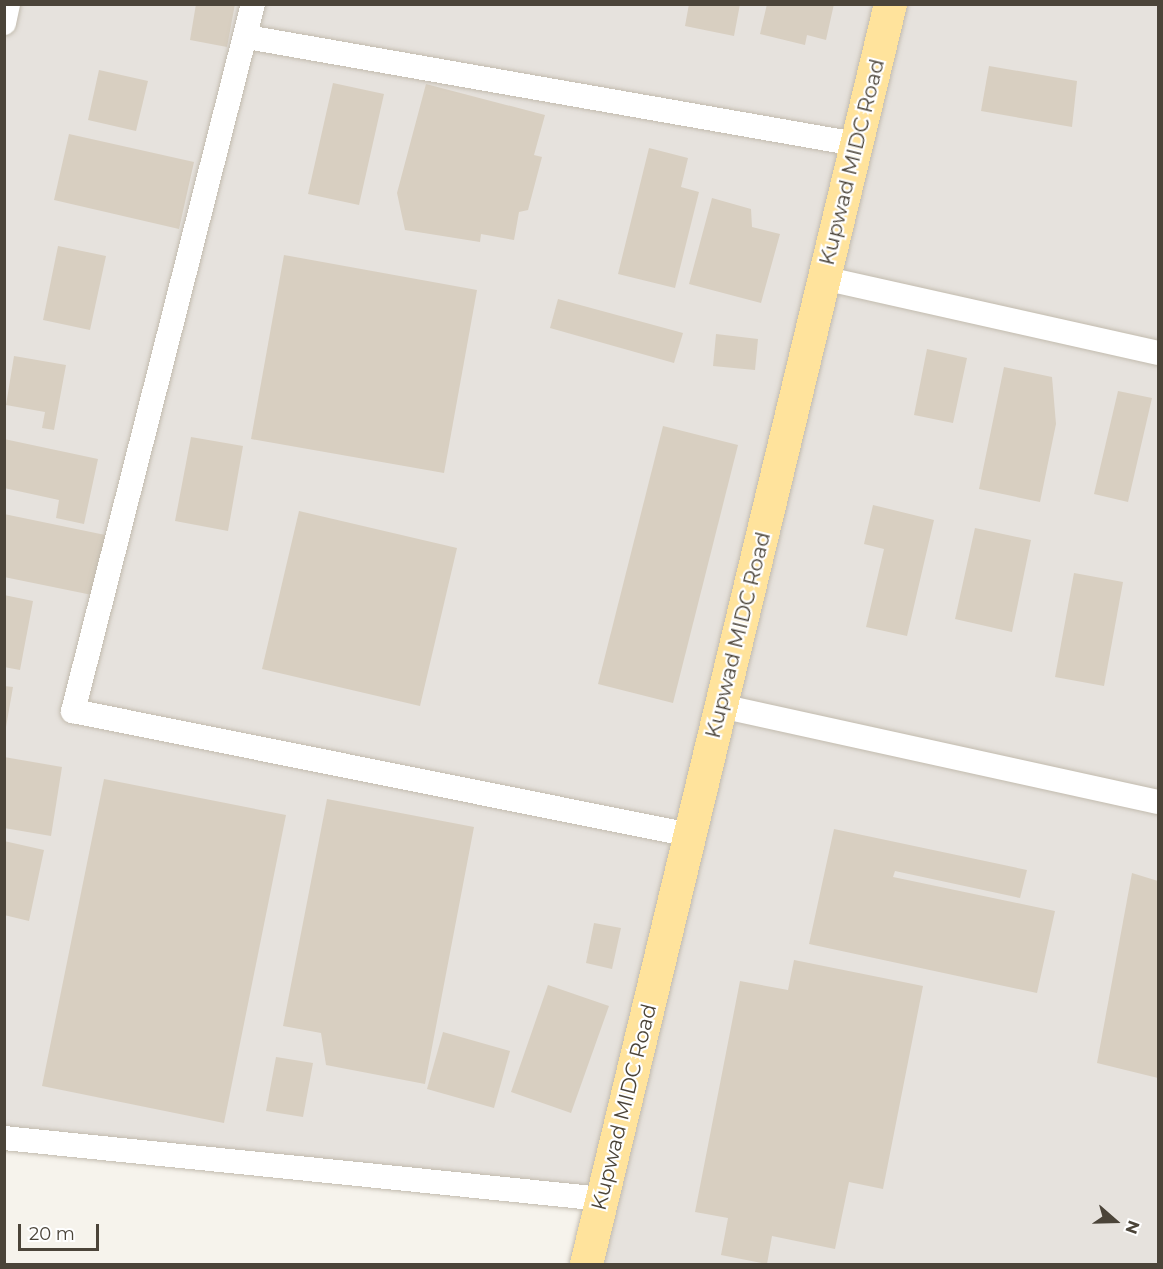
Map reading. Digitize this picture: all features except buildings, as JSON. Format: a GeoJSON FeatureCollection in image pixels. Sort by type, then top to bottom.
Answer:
{"type":"FeatureCollection","features":[{"type":"Feature","properties":{"kind":"main road","name":"Kupwad MIDC Road"},"geometry":{"type":"LineString","coordinates":[[586,1264],[890,4]]}},
{"type":"Feature","properties":{"kind":"street"},"geometry":{"type":"LineString","coordinates":[[4,22],[8,4]]}},
{"type":"Feature","properties":{"kind":"street"},"geometry":{"type":"LineString","coordinates":[[253,4],[247,37],[73,711],[690,835]]}},
{"type":"Feature","properties":{"kind":"street"},"geometry":{"type":"LineString","coordinates":[[247,37],[856,144]]}},
{"type":"Feature","properties":{"kind":"street"},"geometry":{"type":"LineString","coordinates":[[824,278],[1158,353]]}},
{"type":"Feature","properties":{"kind":"street"},"geometry":{"type":"LineString","coordinates":[[721,706],[1158,802]]}},
{"type":"Feature","properties":{"kind":"street"},"geometry":{"type":"LineString","coordinates":[[4,1138],[602,1199]]}},
{"type":"Feature","properties":{"kind":"shaded area"},"geometry":{"type":"Polygon","coordinates":[[[4,5],[1158,5],[1158,1264],[592,1264],[602,1199],[5,1127],[4,5]]]}}]}
